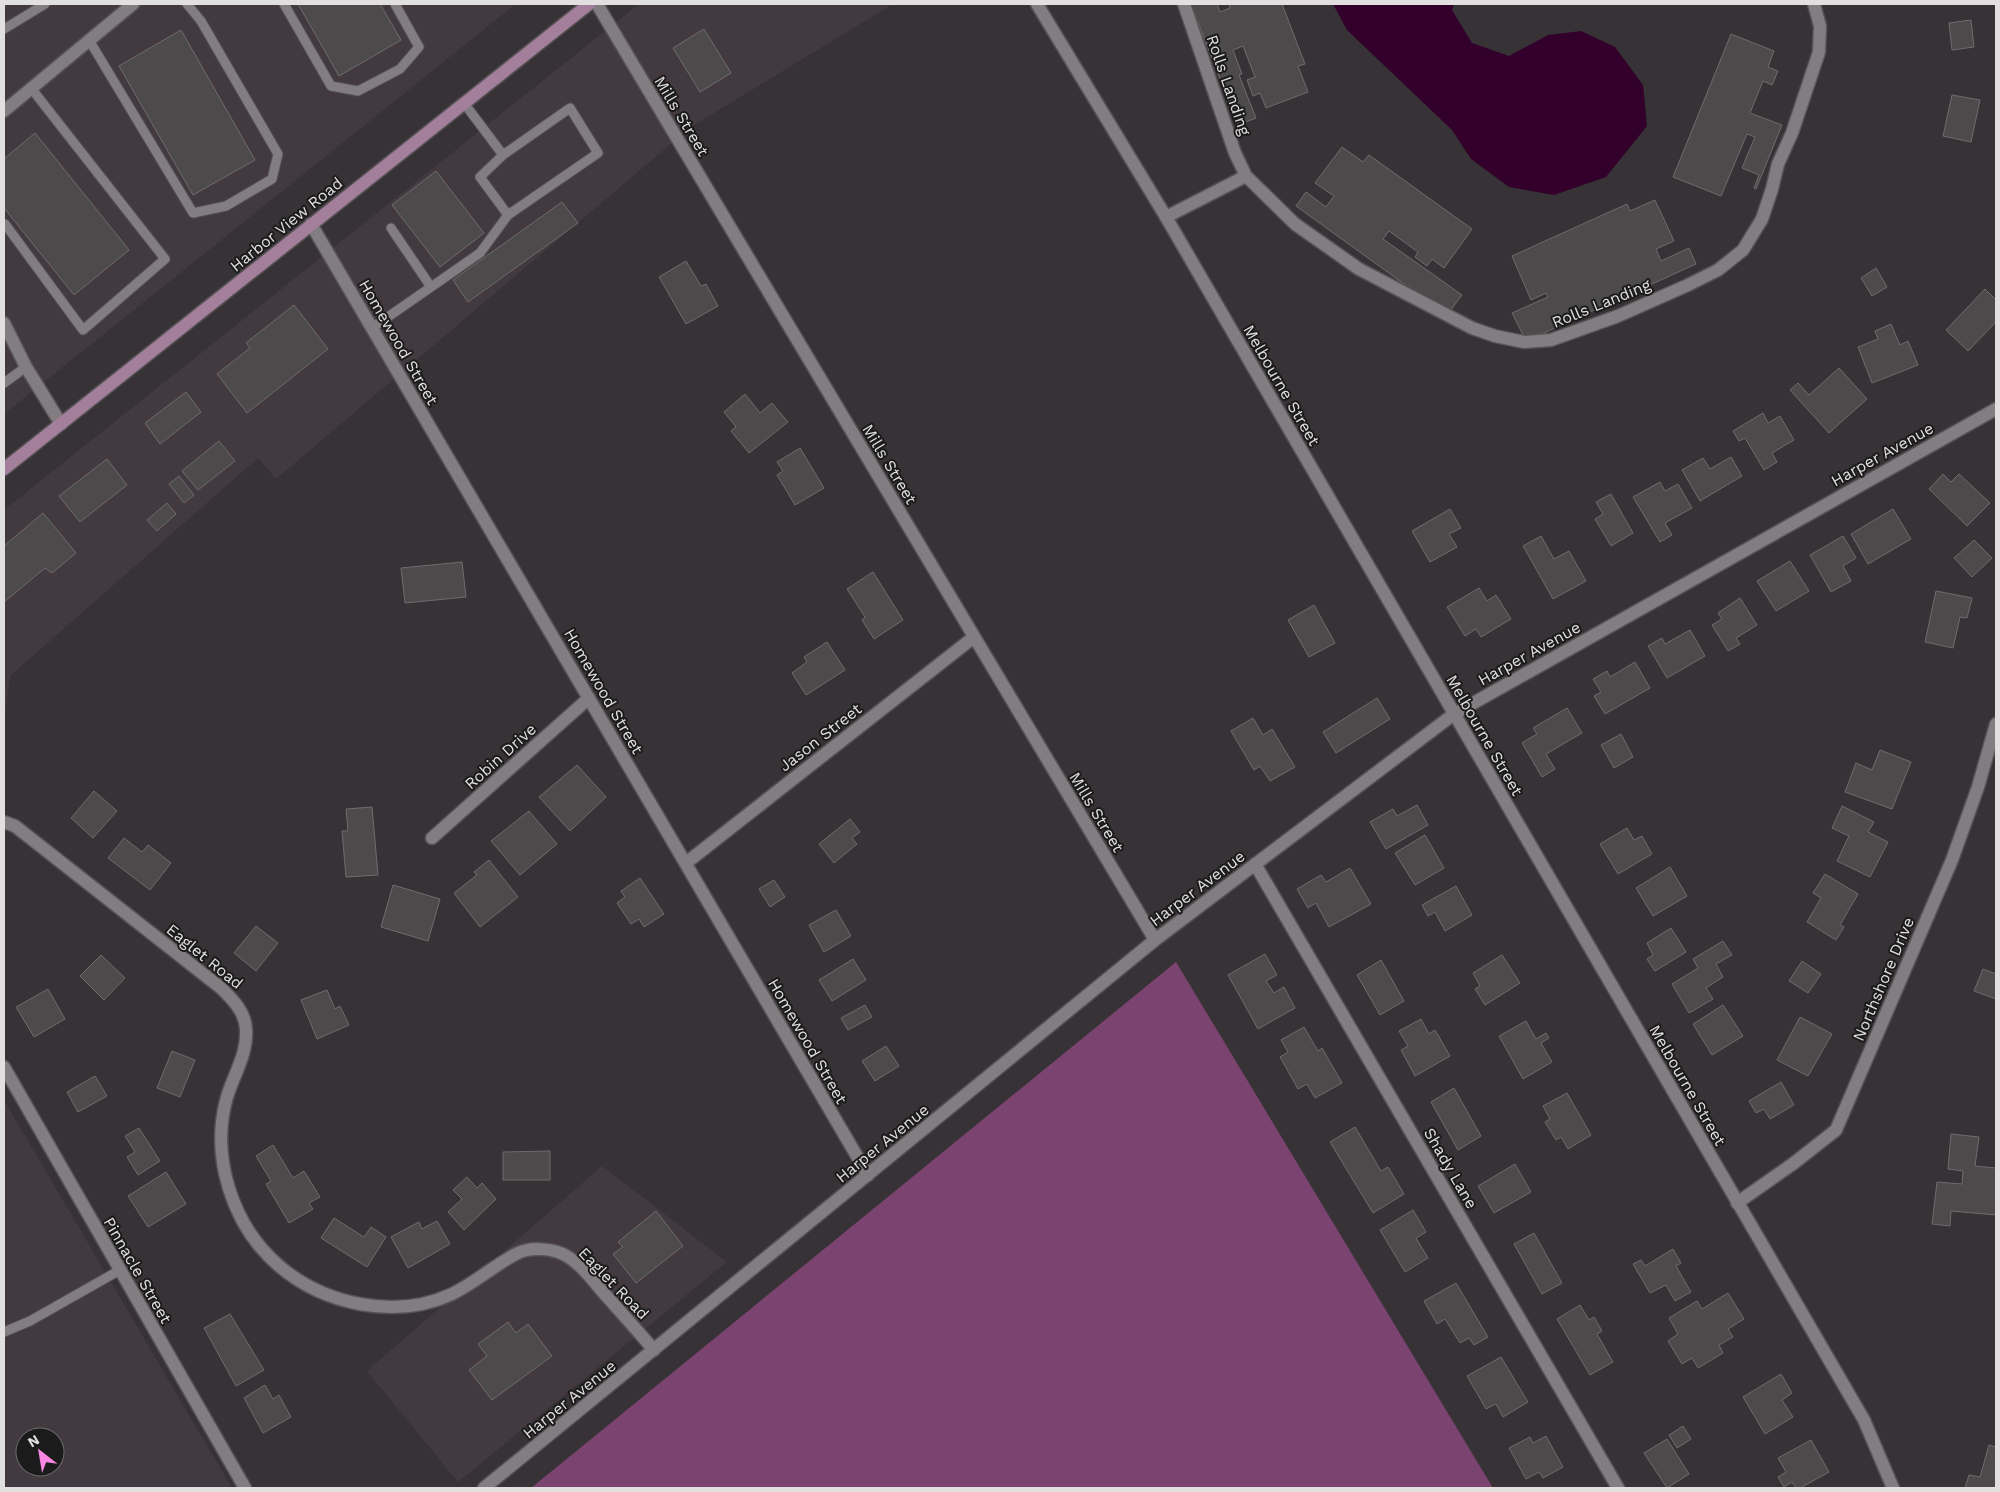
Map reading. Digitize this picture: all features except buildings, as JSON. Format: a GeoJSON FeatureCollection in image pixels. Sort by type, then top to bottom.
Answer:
{"type":"FeatureCollection","features":[{"type":"Feature","properties":{"kind":"main road","name":"Harbor View Road"},"geometry":{"type":"LineString","coordinates":[[4,469],[589,4]]}},
{"type":"Feature","properties":{"kind":"street"},"geometry":{"type":"LineString","coordinates":[[4,111],[133,4]]}},
{"type":"Feature","properties":{"kind":"street","name":"Mills Street"},"geometry":{"type":"LineString","coordinates":[[597,4],[1155,940]]}},
{"type":"Feature","properties":{"kind":"street","name":"Melbourne Street"},"geometry":{"type":"LineString","coordinates":[[1037,4],[1166,217],[1864,1420],[1893,1488]]}},
{"type":"Feature","properties":{"kind":"street","name":"Rolls Landing"},"geometry":{"type":"LineString","coordinates":[[1184,4],[1232,145],[1246,176],[1294,224],[1359,269],[1451,318],[1495,336],[1524,342],[1551,340],[1618,316],[1718,270],[1743,250],[1762,219],[1778,164],[1792,133],[1819,52],[1820,26],[1814,4]]}},
{"type":"Feature","properties":{"kind":"street"},"geometry":{"type":"LineString","coordinates":[[1166,217],[1246,176]]}},
{"type":"Feature","properties":{"kind":"street","name":"Homewood Street"},"geometry":{"type":"LineString","coordinates":[[312,224],[868,1175]]}},
{"type":"Feature","properties":{"kind":"street"},"geometry":{"type":"LineString","coordinates":[[4,323],[26,367],[61,424]]}},
{"type":"Feature","properties":{"kind":"street","name":"Harper Avenue"},"geometry":{"type":"LineString","coordinates":[[484,1488],[1155,940],[1454,714],[1996,408]]}},
{"type":"Feature","properties":{"kind":"street","name":"Jason Street"},"geometry":{"type":"LineString","coordinates":[[686,863],[974,637]]}},
{"type":"Feature","properties":{"kind":"street","name":"Robin Drive"},"geometry":{"type":"LineString","coordinates":[[432,838],[589,698]]}},
{"type":"Feature","properties":{"kind":"street","name":"Northshore Drive"},"geometry":{"type":"LineString","coordinates":[[1737,1203],[1794,1163],[1836,1130],[1952,860],[1978,787],[1996,724]]}},
{"type":"Feature","properties":{"kind":"street","name":"Eaglet Road"},"geometry":{"type":"LineString","coordinates":[[4,822],[15,826],[221,988],[238,1005],[246,1027],[246,1050],[227,1098],[222,1124],[222,1150],[226,1176],[233,1201],[245,1225],[260,1246],[278,1265],[299,1281],[322,1293],[347,1302],[373,1306],[399,1306],[425,1303],[450,1295],[473,1284],[517,1253],[540,1249],[563,1254],[582,1269],[654,1350]]}},
{"type":"Feature","properties":{"kind":"street","name":"Shady Lane"},"geometry":{"type":"LineString","coordinates":[[1256,864],[1618,1488]]}},
{"type":"Feature","properties":{"kind":"street","name":"Pinnacle Street"},"geometry":{"type":"LineString","coordinates":[[4,1067],[244,1488]]}},
{"type":"Feature","properties":{"kind":"lane"},"geometry":{"type":"LineString","coordinates":[[4,29],[45,4]]}},
{"type":"Feature","properties":{"kind":"lane"},"geometry":{"type":"LineString","coordinates":[[89,40],[193,212],[226,206],[272,179],[278,154],[201,21],[187,4]]}},
{"type":"Feature","properties":{"kind":"lane"},"geometry":{"type":"LineString","coordinates":[[284,4],[331,86],[358,91],[400,69],[419,47],[395,4]]}},
{"type":"Feature","properties":{"kind":"lane"},"geometry":{"type":"LineString","coordinates":[[4,224],[83,330],[165,259],[31,88]]}},
{"type":"Feature","properties":{"kind":"lane"},"geometry":{"type":"LineString","coordinates":[[464,103],[503,155]]}},
{"type":"Feature","properties":{"kind":"lane"},"geometry":{"type":"LineString","coordinates":[[372,328],[480,253],[508,216],[598,153],[570,108],[503,155],[480,177],[508,216]]}},
{"type":"Feature","properties":{"kind":"lane"},"geometry":{"type":"LineString","coordinates":[[391,228],[431,287]]}},
{"type":"Feature","properties":{"kind":"lane"},"geometry":{"type":"LineString","coordinates":[[4,384],[26,367]]}},
{"type":"Feature","properties":{"kind":"lane"},"geometry":{"type":"LineString","coordinates":[[4,1332],[30,1321],[120,1270]]}},
{"type":"Feature","properties":{"kind":"shaded area"},"geometry":{"type":"Polygon","coordinates":[[[4,4],[516,4],[4,414],[4,4]]]}},
{"type":"Feature","properties":{"kind":"shaded area"},"geometry":{"type":"Polygon","coordinates":[[[639,4],[893,4],[691,127],[276,479],[258,458],[10,676],[4,721],[4,510],[639,4]]]}},
{"type":"Feature","properties":{"kind":"shaded area"},"geometry":{"type":"Polygon","coordinates":[[[1333,4],[1454,4],[1452,10],[1472,43],[1509,56],[1548,35],[1581,31],[1615,47],[1643,85],[1647,126],[1606,177],[1554,195],[1509,187],[1471,159],[1452,130],[1347,30],[1333,4]]]}},
{"type":"Feature","properties":{"kind":"shaded area"},"geometry":{"type":"Polygon","coordinates":[[[1176,962],[1493,1488],[531,1488],[1176,962]]]}},
{"type":"Feature","properties":{"kind":"shaded area"},"geometry":{"type":"Polygon","coordinates":[[[4,1100],[232,1488],[4,1488],[4,1100]]]}},
{"type":"Feature","properties":{"kind":"shaded area"},"geometry":{"type":"Polygon","coordinates":[[[602,1166],[727,1262],[458,1482],[367,1371],[602,1166]]]}}]}
